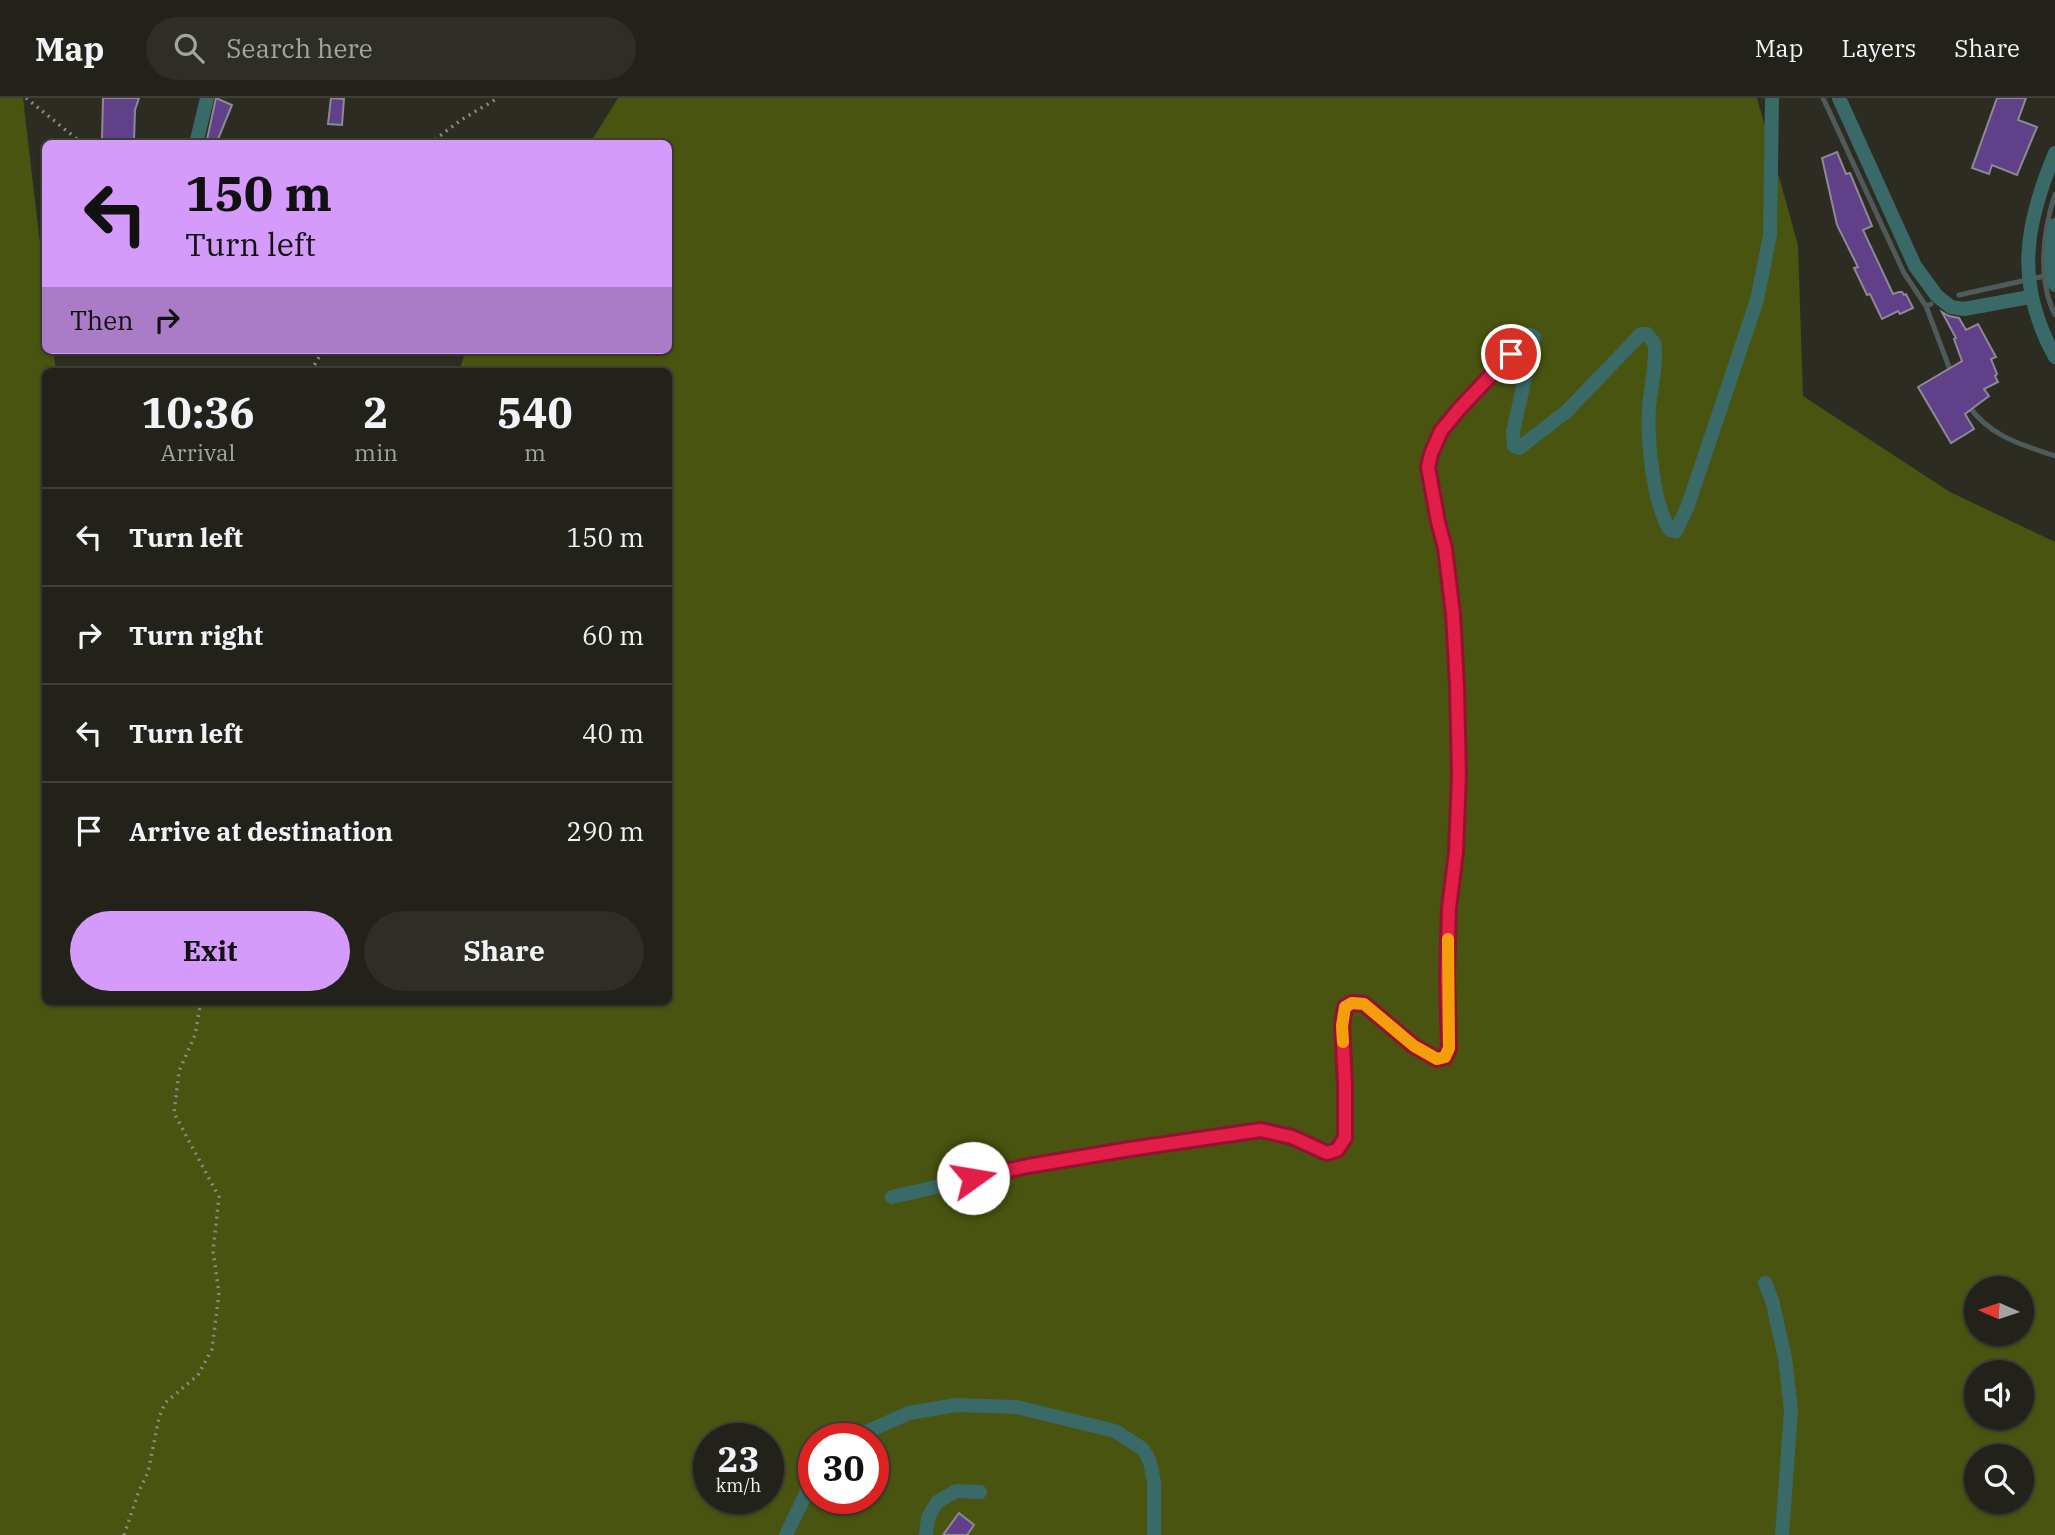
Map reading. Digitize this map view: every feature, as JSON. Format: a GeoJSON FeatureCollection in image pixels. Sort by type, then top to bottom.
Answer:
{"type":"FeatureCollection","features":[{"type":"Feature","properties":{"kind":"street"},"geometry":{"type":"LineString","coordinates":[[196,140],[207,98]]}},
{"type":"Feature","properties":{"kind":"street"},"geometry":{"type":"LineString","coordinates":[[892,1197],[1028,1166],[1261,1130],[1292,1137],[1327,1153],[1337,1150],[1345,1138],[1342,1026],[1345,1007],[1352,1003],[1364,1004],[1414,1046],[1437,1059],[1445,1057],[1449,1048],[1449,908],[1456,852],[1459,775],[1453,614],[1445,548],[1428,467],[1431,454],[1441,431],[1460,408],[1530,335],[1534,337],[1513,432],[1514,446],[1520,448],[1566,412],[1641,334],[1647,334],[1654,342],[1649,410],[1652,464],[1663,519],[1670,530],[1676,531],[1687,508],[1757,300],[1770,235],[1772,98]]}},
{"type":"Feature","properties":{"kind":"street"},"geometry":{"type":"LineString","coordinates":[[1839,98],[1915,266],[1937,296],[1951,307],[1964,309],[2030,285]]}},
{"type":"Feature","properties":{"kind":"street"},"geometry":{"type":"LineString","coordinates":[[2055,153],[2036,205],[2029,238],[2030,285],[2046,341],[2055,356]]}},
{"type":"Feature","properties":{"kind":"street"},"geometry":{"type":"LineString","coordinates":[[2055,225],[2055,285]]}},
{"type":"Feature","properties":{"kind":"street"},"geometry":{"type":"LineString","coordinates":[[1765,1283],[1772,1300],[1785,1358],[1791,1410],[1782,1535]]}},
{"type":"Feature","properties":{"kind":"street"},"geometry":{"type":"LineString","coordinates":[[887,1423],[909,1413],[956,1405],[1017,1407],[1115,1431],[1143,1449],[1150,1462],[1154,1482],[1154,1535]]}},
{"type":"Feature","properties":{"kind":"street"},"geometry":{"type":"LineString","coordinates":[[926,1535],[928,1518],[937,1502],[956,1490],[980,1492]]}},
{"type":"Feature","properties":{"kind":"street"},"geometry":{"type":"LineString","coordinates":[[786,1535],[798,1510]]}},
{"type":"Feature","properties":{"kind":"path"},"geometry":{"type":"LineString","coordinates":[[26,98],[78,140]]}},
{"type":"Feature","properties":{"kind":"path"},"geometry":{"type":"LineString","coordinates":[[434,140],[498,98]]}},
{"type":"Feature","properties":{"kind":"path"},"geometry":{"type":"LineString","coordinates":[[124,1535],[148,1472],[165,1402],[198,1375],[212,1349],[219,1293],[213,1251],[219,1197],[174,1113],[179,1071],[195,1035],[200,1005]]}},
{"type":"Feature","properties":{"kind":"green space"},"geometry":{"type":"Polygon","coordinates":[[[0,98],[23,98],[42,260],[42,354],[54,354],[56,368],[42,368],[42,1005],[672,1005],[672,368],[460,368],[465,354],[672,354],[672,140],[592,140],[618,98],[1757,98],[1798,245],[1803,396],[1950,492],[2055,542],[2055,1535],[0,1535],[0,98]]]}},
{"type":"Feature","properties":{"kind":"building"},"geometry":{"type":"Polygon","coordinates":[[[103,98],[139,98],[135,110],[134,140],[102,139],[103,98]]]}},
{"type":"Feature","properties":{"kind":"building"},"geometry":{"type":"Polygon","coordinates":[[[216,98],[232,105],[218,140],[207,140],[216,98]]]}},
{"type":"Feature","properties":{"kind":"building"},"geometry":{"type":"Polygon","coordinates":[[[331,98],[344,99],[342,125],[328,124],[331,98]]]}},
{"type":"Feature","properties":{"kind":"building"},"geometry":{"type":"Polygon","coordinates":[[[1997,98],[2026,98],[2018,120],[2037,127],[2017,175],[1992,165],[1989,174],[1972,168],[1997,98]]]}},
{"type":"Feature","properties":{"kind":"building"},"geometry":{"type":"Polygon","coordinates":[[[1837,152],[1846,174],[1850,173],[1872,226],[1863,230],[1893,294],[1906,294],[1913,308],[1900,314],[1898,311],[1882,319],[1854,268],[1858,267],[1837,225],[1822,158],[1837,152]]]}},
{"type":"Feature","properties":{"kind":"building"},"geometry":{"type":"Polygon","coordinates":[[[1942,312],[1959,318],[1966,330],[1978,324],[1996,357],[1991,359],[1998,382],[1984,389],[1989,396],[1965,414],[1974,429],[1951,443],[1918,387],[1962,361],[1954,339],[1956,338],[1942,312]]]}},
{"type":"Feature","properties":{"kind":"building"},"geometry":{"type":"Polygon","coordinates":[[[959,1513],[974,1525],[967,1535],[943,1535],[959,1513]]]}},
{"type":"Feature","properties":{"kind":"waterway"},"geometry":{"type":"LineString","coordinates":[[1823,98],[1904,273],[1926,306],[1931,304]]}},
{"type":"Feature","properties":{"kind":"waterway"},"geometry":{"type":"LineString","coordinates":[[2055,194],[2047,223],[2044,255],[2046,286],[2055,315]]}},
{"type":"Feature","properties":{"kind":"waterway"},"geometry":{"type":"LineString","coordinates":[[1959,295],[2045,276]]}},
{"type":"Feature","properties":{"kind":"waterway"},"geometry":{"type":"LineString","coordinates":[[1926,306],[1952,375]]}},
{"type":"Feature","properties":{"kind":"waterway"},"geometry":{"type":"LineString","coordinates":[[1968,405],[1976,416],[1996,432],[2055,456]]}},
{"type":"Feature","properties":{"kind":"slow traffic"},"geometry":{"type":"LineString","coordinates":[[1343,1042],[1345,1007],[1352,1003],[1364,1004],[1414,1046],[1437,1059],[1445,1057],[1449,1048],[1448,939]]}},
{"type":"Feature","properties":{"kind":"route"},"geometry":{"type":"LineString","coordinates":[[973,1178],[1028,1166],[1261,1130],[1292,1137],[1327,1153],[1337,1150],[1345,1138],[1342,1026],[1345,1007],[1352,1003],[1364,1004],[1414,1046],[1437,1059],[1445,1057],[1449,1048],[1449,908],[1456,852],[1459,775],[1457,686],[1453,614],[1445,548],[1428,467],[1441,431],[1511,354]]}}]}
